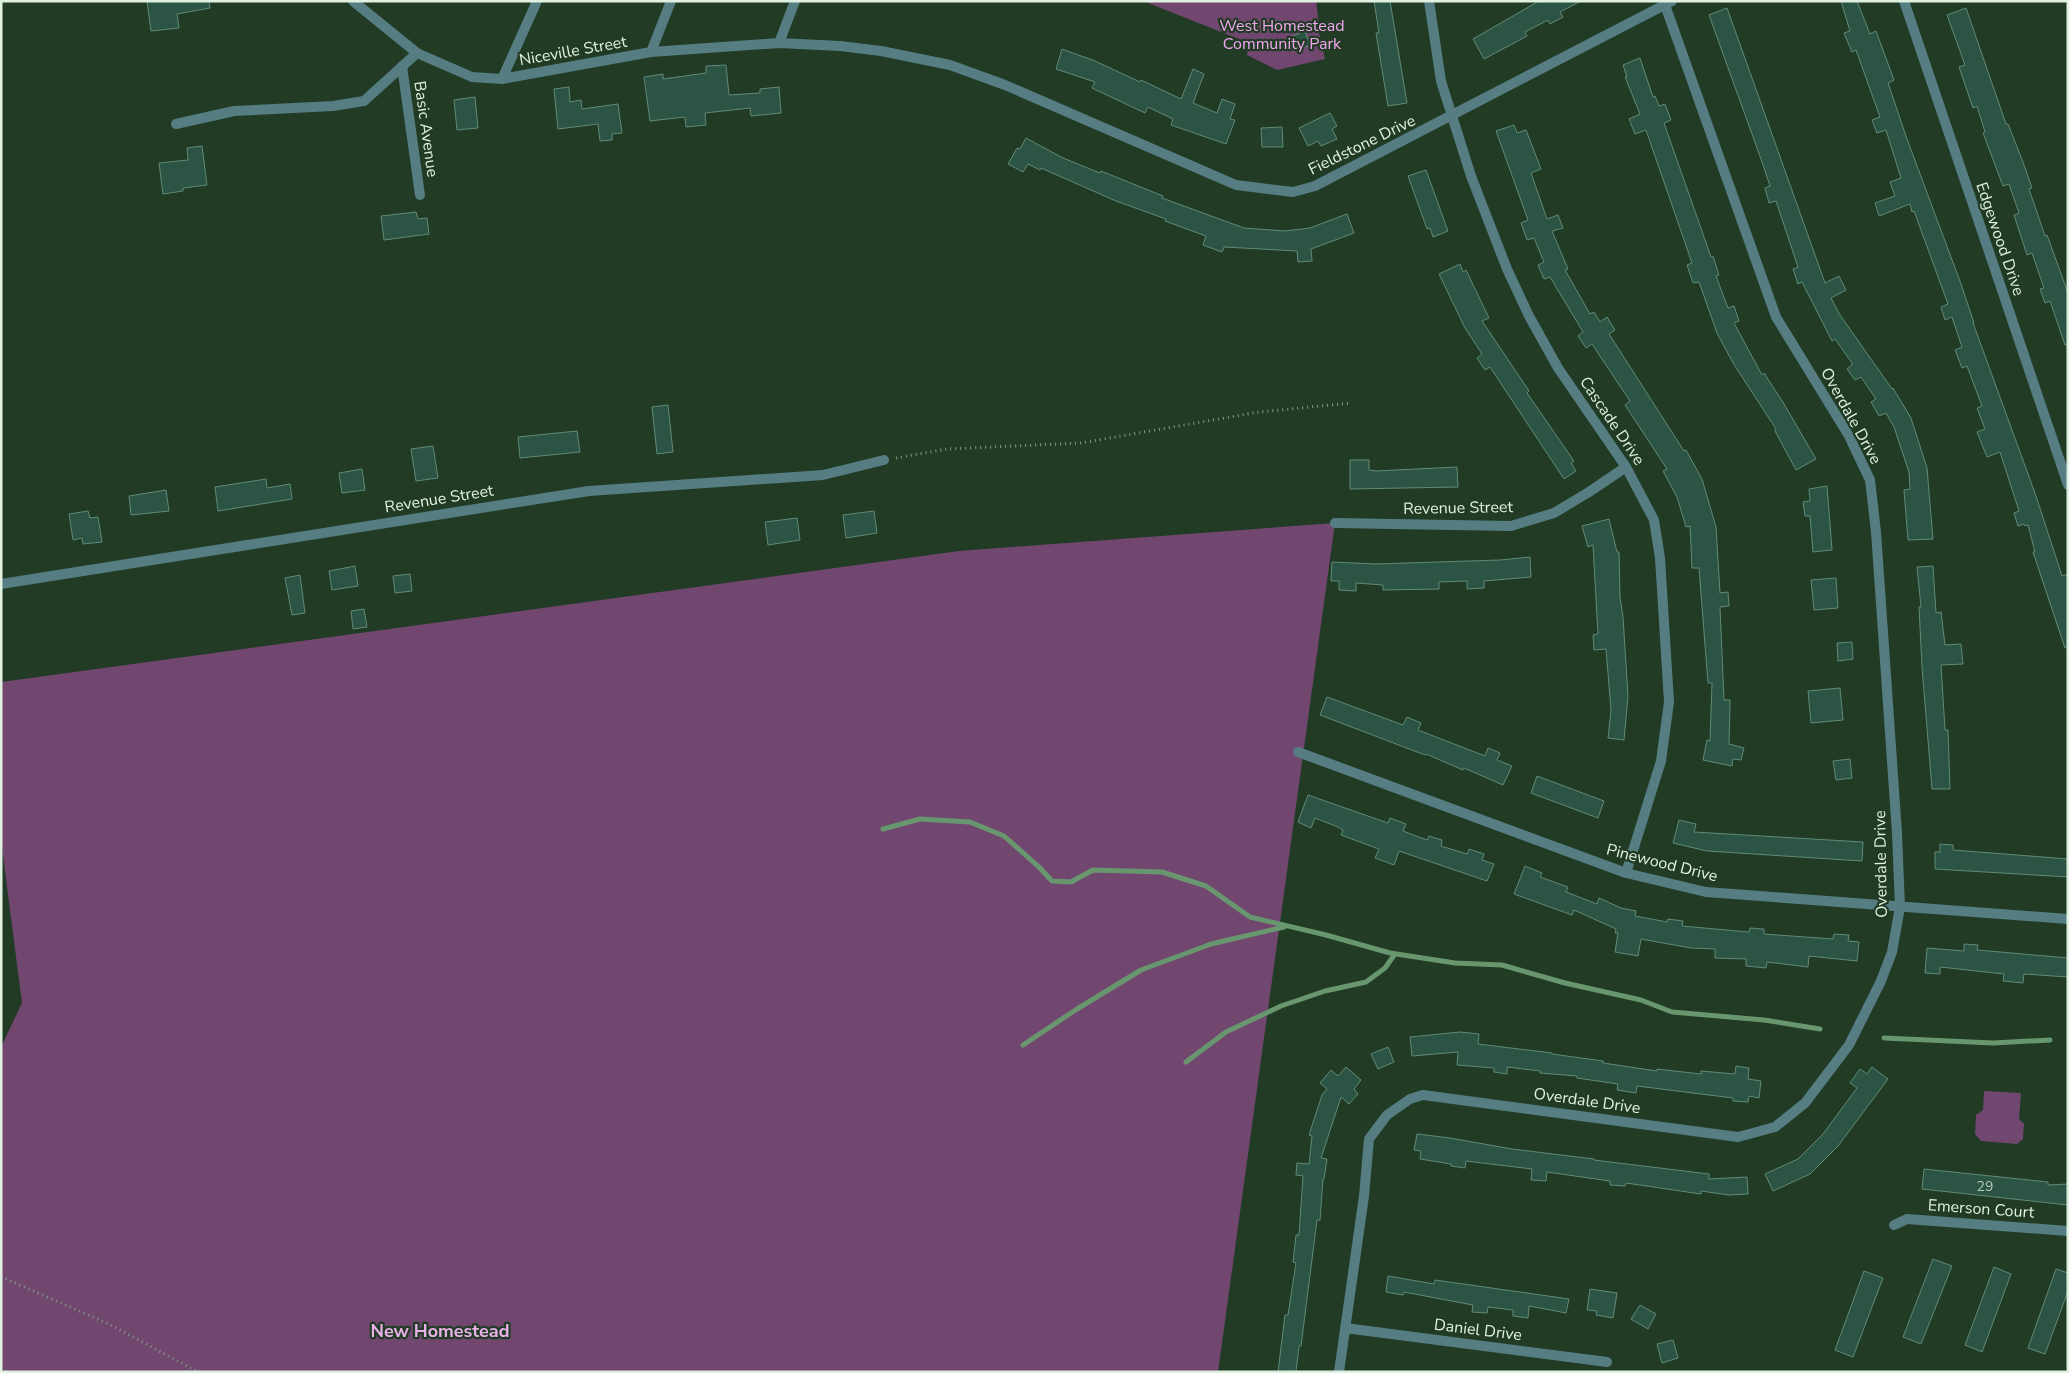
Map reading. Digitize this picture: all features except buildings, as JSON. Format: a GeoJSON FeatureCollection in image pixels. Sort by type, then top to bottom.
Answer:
{"type":"FeatureCollection","features":[{"type":"Feature","properties":{"kind":"street"},"geometry":{"type":"LineString","coordinates":[[176,124],[234,111],[333,106],[364,101],[417,53],[354,1]]}},
{"type":"Feature","properties":{"kind":"street"},"geometry":{"type":"LineString","coordinates":[[502,79],[537,1]]}},
{"type":"Feature","properties":{"kind":"street"},"geometry":{"type":"LineString","coordinates":[[652,52],[671,1]]}},
{"type":"Feature","properties":{"kind":"street"},"geometry":{"type":"LineString","coordinates":[[779,42],[795,1]]}},
{"type":"Feature","properties":{"kind":"street","name":"Cascade Drive"},"geometry":{"type":"LineString","coordinates":[[1429,1],[1440,81],[1453,116],[1471,176],[1492,232],[1529,316],[1558,368],[1626,467],[1654,520],[1660,558],[1669,702],[1661,761],[1626,873]]}},
{"type":"Feature","properties":{"kind":"street","name":"Edgewood Drive"},"geometry":{"type":"LineString","coordinates":[[1904,1],[2068,486]]}},
{"type":"Feature","properties":{"kind":"street","name":"Fieldstone Drive"},"geometry":{"type":"LineString","coordinates":[[996,82],[1236,185],[1293,192],[1315,186],[1669,3]]}},
{"type":"Feature","properties":{"kind":"street","name":"Overdale Drive"},"geometry":{"type":"LineString","coordinates":[[1339,1372],[1364,1196],[1369,1139],[1387,1116],[1410,1099],[1423,1095],[1738,1137],[1775,1127],[1805,1103],[1848,1045],[1884,974],[1892,952],[1900,907],[1897,834],[1877,542],[1870,480],[1848,436],[1776,317],[1669,3]]}},
{"type":"Feature","properties":{"kind":"street","name":"Niceville Street"},"geometry":{"type":"LineString","coordinates":[[417,53],[472,77],[502,79],[652,52],[779,42],[881,51],[950,65],[996,82]]}},
{"type":"Feature","properties":{"kind":"street","name":"Basic Avenue"},"geometry":{"type":"LineString","coordinates":[[402,66],[420,196]]}},
{"type":"Feature","properties":{"kind":"street","name":"Revenue Street"},"geometry":{"type":"LineString","coordinates":[[1,584],[589,491],[823,475],[884,460]]}},
{"type":"Feature","properties":{"kind":"street","name":"Revenue Street"},"geometry":{"type":"LineString","coordinates":[[1335,523],[1511,526],[1554,513],[1626,467]]}},
{"type":"Feature","properties":{"kind":"street","name":"Pinewood Drive"},"geometry":{"type":"LineString","coordinates":[[1298,752],[1626,873],[1706,892],[2068,919]]}},
{"type":"Feature","properties":{"kind":"street","name":"Emerson Court"},"geometry":{"type":"LineString","coordinates":[[1894,1225],[1907,1219],[2068,1231]]}},
{"type":"Feature","properties":{"kind":"street","name":"Daniel Drive"},"geometry":{"type":"LineString","coordinates":[[1345,1328],[1607,1362]]}},
{"type":"Feature","properties":{"kind":"path"},"geometry":{"type":"LineString","coordinates":[[884,460],[947,449],[1081,443],[1259,412],[1352,403]]}},
{"type":"Feature","properties":{"kind":"path"},"geometry":{"type":"LineString","coordinates":[[1,1278],[109,1324],[198,1372]]}},
{"type":"Feature","properties":{"kind":"green space","name":"West Homestead Community Park"},"geometry":{"type":"Polygon","coordinates":[[[1143,1],[1316,1],[1319,23],[1317,24],[1325,59],[1277,70],[1247,55],[1249,43],[1143,1]]]}},
{"type":"Feature","properties":{"kind":"green space"},"geometry":{"type":"Polygon","coordinates":[[[1335,523],[1218,1372],[1,1372],[1,1047],[22,1003],[1,840],[1,682],[959,551],[1335,523]]]}},
{"type":"Feature","properties":{"kind":"green space"},"geometry":{"type":"Polygon","coordinates":[[[1984,1091],[2021,1093],[2019,1119],[2024,1124],[2023,1139],[2017,1144],[1981,1141],[1975,1134],[1976,1115],[1983,1110],[1984,1091]]]}},
{"type":"Feature","properties":{"kind":"waterway"},"geometry":{"type":"LineString","coordinates":[[883,829],[920,819],[970,822],[1004,836],[1052,881],[1071,882],[1093,870],[1162,872],[1206,886],[1250,917],[1390,953],[1455,963],[1502,965],[1565,983],[1641,1000],[1672,1012],[1764,1020],[1820,1029]]}},
{"type":"Feature","properties":{"kind":"waterway"},"geometry":{"type":"LineString","coordinates":[[1023,1045],[1141,970],[1211,944],[1284,927]]}},
{"type":"Feature","properties":{"kind":"waterway"},"geometry":{"type":"LineString","coordinates":[[1186,1062],[1226,1032],[1281,1006],[1325,991],[1366,982],[1385,968],[1395,954]]}},
{"type":"Feature","properties":{"kind":"waterway"},"geometry":{"type":"LineString","coordinates":[[1884,1038],[1993,1043],[2050,1040]]}},
{"type":"Feature","properties":{"kind":"district","name":"New Homestead"},"geometry":{"type":"Point","coordinates":[440,1331]}}]}
